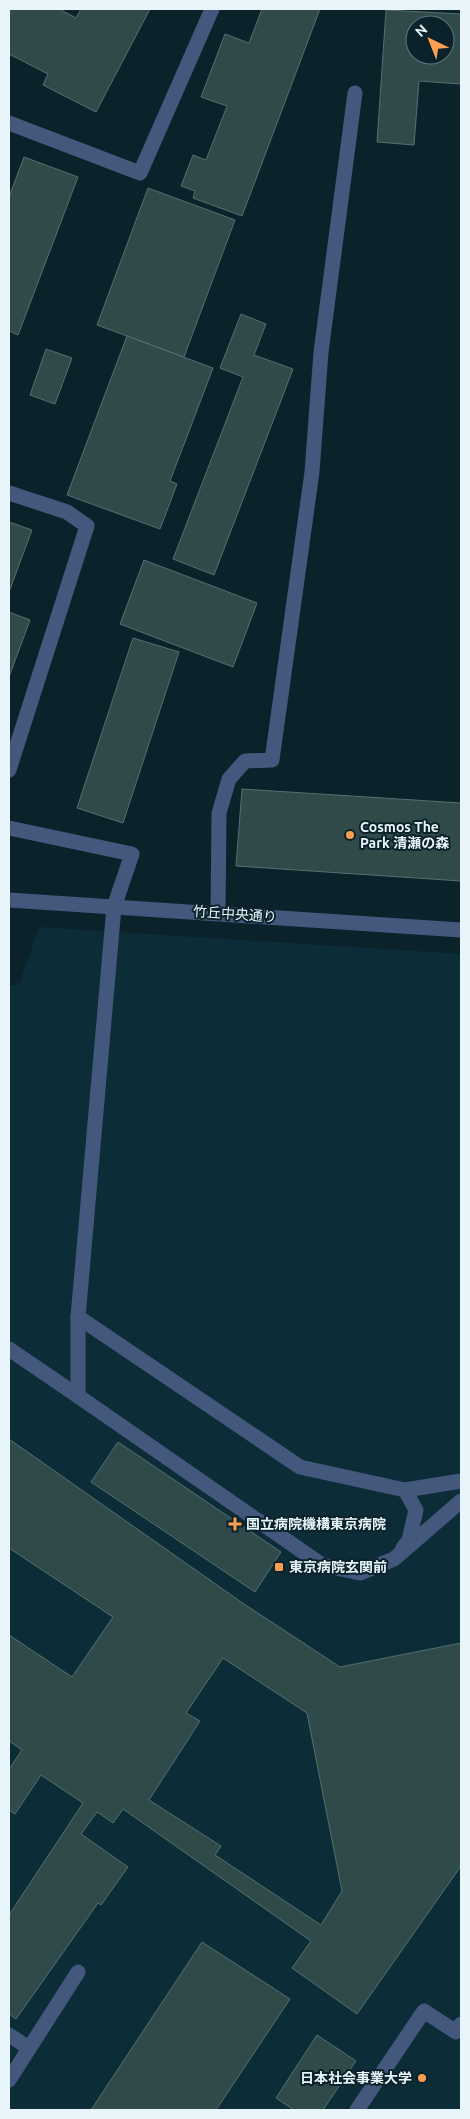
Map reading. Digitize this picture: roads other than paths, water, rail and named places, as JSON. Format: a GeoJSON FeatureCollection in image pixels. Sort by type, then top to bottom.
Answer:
{"type":"FeatureCollection","features":[{"type":"Feature","properties":{"kind":"street"},"geometry":{"type":"LineString","coordinates":[[10,127],[140,174],[212,9]]}},
{"type":"Feature","properties":{"kind":"street"},"geometry":{"type":"LineString","coordinates":[[218,913],[219,813],[229,779],[245,761],[272,760],[312,472],[321,352],[355,93]]}},
{"type":"Feature","properties":{"kind":"street"},"geometry":{"type":"LineString","coordinates":[[9,493],[67,512],[87,526],[9,770]]}},
{"type":"Feature","properties":{"kind":"street"},"geometry":{"type":"LineString","coordinates":[[9,828],[132,854],[114,907],[78,1317],[78,1396]]}},
{"type":"Feature","properties":{"kind":"street","name":"竹丘中央通り"},"geometry":{"type":"LineString","coordinates":[[9,900],[461,930]]}},
{"type":"Feature","properties":{"kind":"street"},"geometry":{"type":"LineString","coordinates":[[78,1317],[300,1467],[405,1490],[461,1481]]}},
{"type":"Feature","properties":{"kind":"street"},"geometry":{"type":"LineString","coordinates":[[9,1349],[322,1565],[360,1573],[394,1559],[461,1501]]}},
{"type":"Feature","properties":{"kind":"street"},"geometry":{"type":"LineString","coordinates":[[394,1559],[408,1540],[416,1510],[405,1490]]}},
{"type":"Feature","properties":{"kind":"street"},"geometry":{"type":"LineString","coordinates":[[9,2080],[78,1972]]}},
{"type":"Feature","properties":{"kind":"street"},"geometry":{"type":"LineString","coordinates":[[357,2110],[424,2012],[456,2032],[461,2024]]}},
{"type":"Feature","properties":{"kind":"street"},"geometry":{"type":"LineString","coordinates":[[9,2034],[29,2048]]}},
{"type":"Feature","properties":{"kind":"place","name":"Cosmos The Park 清瀬の森"},"geometry":{"type":"Point","coordinates":[350,835]}},
{"type":"Feature","properties":{"kind":"place","name":"国立病院機構東京病院"},"geometry":{"type":"Point","coordinates":[235,1524]}},
{"type":"Feature","properties":{"kind":"place","name":"東京病院玄関前"},"geometry":{"type":"Point","coordinates":[279,1567]}},
{"type":"Feature","properties":{"kind":"place","name":"日本社会事業大学"},"geometry":{"type":"Point","coordinates":[422,2078]}}]}
